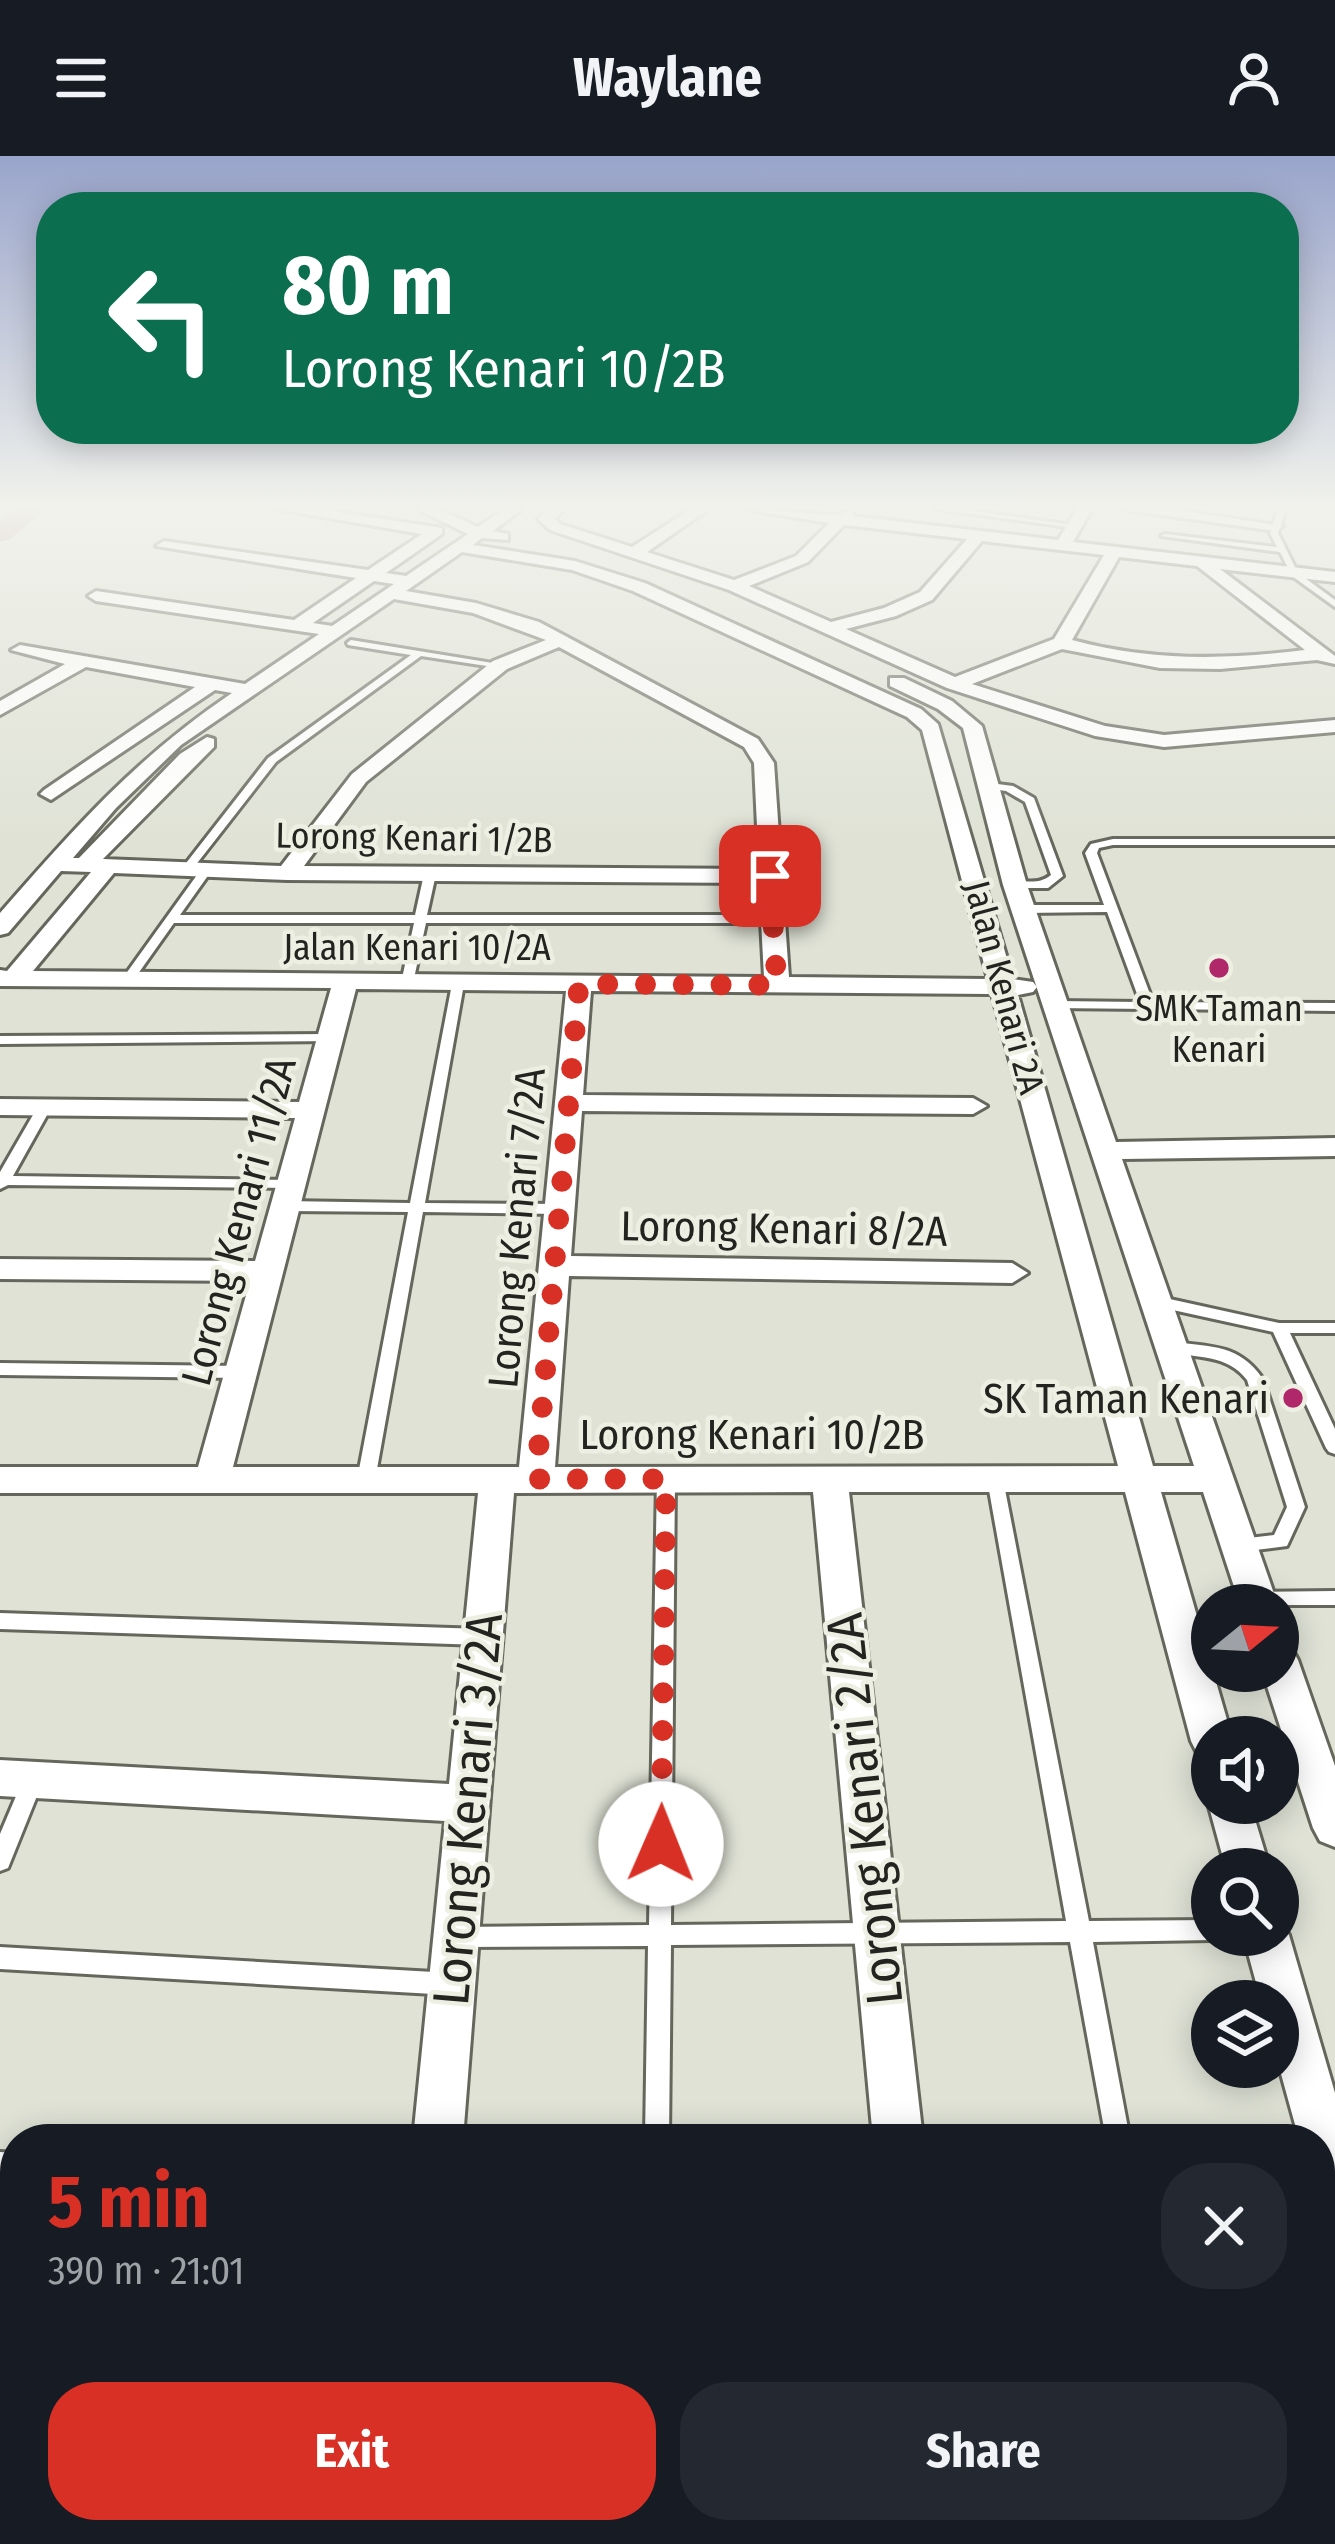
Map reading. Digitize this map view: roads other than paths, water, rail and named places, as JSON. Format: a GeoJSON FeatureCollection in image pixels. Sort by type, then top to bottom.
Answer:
{"type":"FeatureCollection","features":[{"type":"Feature","properties":{"kind":"street"},"geometry":{"type":"LineString","coordinates":[[260,620],[352,643]]}},
{"type":"Feature","properties":{"kind":"street"},"geometry":{"type":"LineString","coordinates":[[297,626],[305,620]]}},
{"type":"Feature","properties":{"kind":"street"},"geometry":{"type":"LineString","coordinates":[[0,928],[144,766],[348,620]]}},
{"type":"Feature","properties":{"kind":"street"},"geometry":{"type":"LineString","coordinates":[[516,620],[751,742],[764,764],[777,985]]}},
{"type":"Feature","properties":{"kind":"street","name":"Jalan Kenari 2A"},"geometry":{"type":"LineString","coordinates":[[739,620],[772,630]]}},
{"type":"Feature","properties":{"kind":"street","name":"Jalan Kenari 2A"},"geometry":{"type":"LineString","coordinates":[[749,620],[914,713],[931,728],[1205,1716]]}},
{"type":"Feature","properties":{"kind":"street"},"geometry":{"type":"LineString","coordinates":[[817,620],[954,684],[1138,740],[1193,740],[1335,726]]}},
{"type":"Feature","properties":{"kind":"street"},"geometry":{"type":"LineString","coordinates":[[833,627],[858,620]]}},
{"type":"Feature","properties":{"kind":"street"},"geometry":{"type":"LineString","coordinates":[[1061,643],[1074,620]]}},
{"type":"Feature","properties":{"kind":"street"},"geometry":{"type":"LineString","coordinates":[[1278,620],[1328,659]]}},
{"type":"Feature","properties":{"kind":"street"},"geometry":{"type":"LineString","coordinates":[[287,873],[359,778],[500,665],[561,640]]}},
{"type":"Feature","properties":{"kind":"street"},"geometry":{"type":"LineString","coordinates":[[6,979],[187,758],[352,643]]}},
{"type":"Feature","properties":{"kind":"street"},"geometry":{"type":"LineString","coordinates":[[954,684],[1061,643],[1112,658],[1179,668],[1328,659]]}},
{"type":"Feature","properties":{"kind":"street"},"geometry":{"type":"LineString","coordinates":[[20,650],[246,690]]}},
{"type":"Feature","properties":{"kind":"street"},"geometry":{"type":"LineString","coordinates":[[0,709],[83,661]]}},
{"type":"Feature","properties":{"kind":"street","name":"Jalan Kenari 2A"},"geometry":{"type":"LineString","coordinates":[[881,675],[945,705],[972,727],[1019,897],[1252,1584]]}},
{"type":"Feature","properties":{"kind":"street"},"geometry":{"type":"LineString","coordinates":[[51,794],[211,684]]}},
{"type":"Feature","properties":{"kind":"street","name":"Lorong Kenari 1/2B"},"geometry":{"type":"LineString","coordinates":[[57,864],[287,873],[770,876]]}},
{"type":"Feature","properties":{"kind":"street","name":"Jalan Kenari 10/2A"},"geometry":{"type":"LineString","coordinates":[[6,979],[1004,986],[1053,996]]}},
{"type":"Feature","properties":{"kind":"street","name":"Lorong Kenari 11/2A"},"geometry":{"type":"LineString","coordinates":[[212,1480],[345,983]]}},
{"type":"Feature","properties":{"kind":"street","name":"Lorong Kenari 7/2A"},"geometry":{"type":"LineString","coordinates":[[516,1479],[555,1266],[579,984]]}},
{"type":"Feature","properties":{"kind":"street"},"geometry":{"type":"LineString","coordinates":[[568,1103],[973,1106]]}},
{"type":"Feature","properties":{"kind":"street"},"geometry":{"type":"LineString","coordinates":[[0,1108],[311,1110]]}},
{"type":"Feature","properties":{"kind":"street"},"geometry":{"type":"LineString","coordinates":[[1107,1151],[1335,1147]]}},
{"type":"Feature","properties":{"kind":"street","name":"Lorong Kenari 8/2A"},"geometry":{"type":"LineString","coordinates":[[555,1266],[1012,1273]]}},
{"type":"Feature","properties":{"kind":"street"},"geometry":{"type":"LineString","coordinates":[[0,1269],[268,1271]]}},
{"type":"Feature","properties":{"kind":"street","name":"Lorong Kenari 3/2A"},"geometry":{"type":"LineString","coordinates":[[439,2124],[483,1637],[516,1479]]}},
{"type":"Feature","properties":{"kind":"street","name":"Lorong Kenari 2/2A"},"geometry":{"type":"LineString","coordinates":[[830,1479],[896,2124]]}},
{"type":"Feature","properties":{"kind":"street","name":"Lorong Kenari 10/2B"},"geometry":{"type":"LineString","coordinates":[[0,1480],[1216,1479]]}},
{"type":"Feature","properties":{"kind":"street"},"geometry":{"type":"LineString","coordinates":[[1289,1692],[1335,1828]]}},
{"type":"Feature","properties":{"kind":"street"},"geometry":{"type":"LineString","coordinates":[[16,1779],[467,1804]]}},
{"type":"Feature","properties":{"kind":"street"},"geometry":{"type":"LineString","coordinates":[[1272,1956],[1319,2124]]}},
{"type":"Feature","properties":{"kind":"lane"},"geometry":{"type":"LineString","coordinates":[[352,643],[500,665]]}},
{"type":"Feature","properties":{"kind":"lane"},"geometry":{"type":"LineString","coordinates":[[126,982],[170,920],[196,869],[272,760],[419,653]]}},
{"type":"Feature","properties":{"kind":"lane"},"geometry":{"type":"LineString","coordinates":[[990,787],[1010,788],[1030,800],[1057,876],[1019,897]]}},
{"type":"Feature","properties":{"kind":"lane"},"geometry":{"type":"LineString","coordinates":[[1148,1006],[1091,853],[1103,843],[1335,842]]}},
{"type":"Feature","properties":{"kind":"lane"},"geometry":{"type":"LineString","coordinates":[[406,983],[430,874]]}},
{"type":"Feature","properties":{"kind":"lane"},"geometry":{"type":"LineString","coordinates":[[1019,897],[1110,908]]}},
{"type":"Feature","properties":{"kind":"lane"},"geometry":{"type":"LineString","coordinates":[[170,920],[773,920]]}},
{"type":"Feature","properties":{"kind":"lane"},"geometry":{"type":"LineString","coordinates":[[365,1480],[458,984]]}},
{"type":"Feature","properties":{"kind":"lane"},"geometry":{"type":"LineString","coordinates":[[1053,996],[1148,1006],[1335,1007]]}},
{"type":"Feature","properties":{"kind":"lane"},"geometry":{"type":"LineString","coordinates":[[0,1040],[330,1038]]}},
{"type":"Feature","properties":{"kind":"lane"},"geometry":{"type":"LineString","coordinates":[[44,1108],[1,1182],[288,1195],[414,1208],[560,1208]]}},
{"type":"Feature","properties":{"kind":"lane"},"geometry":{"type":"LineString","coordinates":[[1156,1301],[1279,1328],[1335,1328]]}},
{"type":"Feature","properties":{"kind":"lane"},"geometry":{"type":"LineString","coordinates":[[1279,1328],[1335,1448]]}},
{"type":"Feature","properties":{"kind":"lane"},"geometry":{"type":"LineString","coordinates":[[1173,1348],[1228,1355],[1256,1379],[1296,1508],[1280,1541],[1239,1545]]}},
{"type":"Feature","properties":{"kind":"lane"},"geometry":{"type":"LineString","coordinates":[[0,1369],[241,1372]]}},
{"type":"Feature","properties":{"kind":"lane"},"geometry":{"type":"LineString","coordinates":[[658,2124],[666,1479]]}},
{"type":"Feature","properties":{"kind":"lane"},"geometry":{"type":"LineString","coordinates":[[997,1479],[1115,2124]]}},
{"type":"Feature","properties":{"kind":"lane"},"geometry":{"type":"LineString","coordinates":[[1299,1600],[1335,1598]]}},
{"type":"Feature","properties":{"kind":"lane"},"geometry":{"type":"LineString","coordinates":[[0,1621],[483,1637]]}},
{"type":"Feature","properties":{"kind":"lane"},"geometry":{"type":"LineString","coordinates":[[0,1862],[16,1779]]}},
{"type":"Feature","properties":{"kind":"lane"},"geometry":{"type":"LineString","coordinates":[[456,1937],[1191,1930]]}},
{"type":"Feature","properties":{"kind":"lane"},"geometry":{"type":"LineString","coordinates":[[0,1958],[452,1984]]}},
{"type":"Feature","properties":{"kind":"place","name":"SMK Taman Kenari"},"geometry":{"type":"Point","coordinates":[1219,968]}},
{"type":"Feature","properties":{"kind":"place","name":"SK Taman Kenari"},"geometry":{"type":"Point","coordinates":[1293,1398]}}]}
